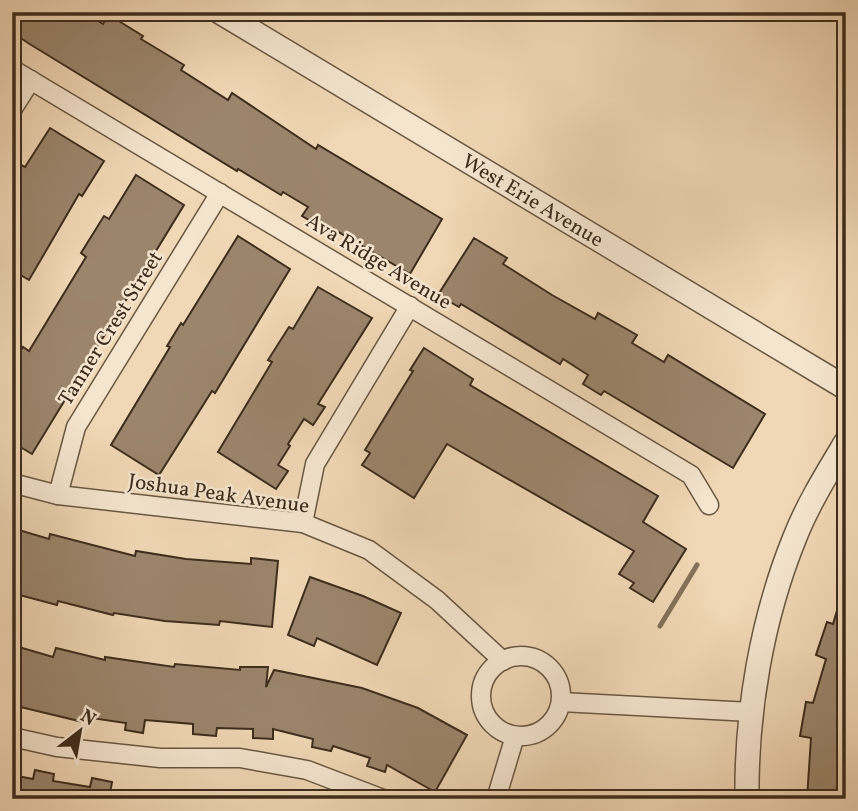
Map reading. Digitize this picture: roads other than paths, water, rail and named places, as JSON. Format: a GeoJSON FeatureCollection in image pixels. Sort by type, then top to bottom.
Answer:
{"type":"FeatureCollection","features":[{"type":"Feature","properties":{"kind":"street","name":"West Erie Avenue"},"geometry":{"type":"LineString","coordinates":[[220,12],[846,387]]}},
{"type":"Feature","properties":{"kind":"street","name":"Ava Ridge Avenue"},"geometry":{"type":"LineString","coordinates":[[12,69],[691,475],[709,505]]}},
{"type":"Feature","properties":{"kind":"street"},"geometry":{"type":"LineString","coordinates":[[12,110],[31,80]]}},
{"type":"Feature","properties":{"kind":"street","name":"Tanner Crest Street"},"geometry":{"type":"LineString","coordinates":[[58,495],[76,428],[220,193]]}},
{"type":"Feature","properties":{"kind":"street"},"geometry":{"type":"LineString","coordinates":[[303,523],[315,464],[410,306]]}},
{"type":"Feature","properties":{"kind":"street"},"geometry":{"type":"LineString","coordinates":[[747,799],[751,712],[768,624],[796,534],[846,442]]}},
{"type":"Feature","properties":{"kind":"street","name":"Joshua Peak Avenue"},"geometry":{"type":"LineString","coordinates":[[12,483],[58,495],[303,523],[369,550],[437,600],[503,661]]}},
{"type":"Feature","properties":{"kind":"street"},"geometry":{"type":"LineString","coordinates":[[524,657],[544,664],[558,681],[561,702],[552,722],[544,729],[535,734],[515,736],[498,729],[486,715],[482,706],[483,686],[487,676],[503,661],[524,657]]}},
{"type":"Feature","properties":{"kind":"street"},"geometry":{"type":"LineString","coordinates":[[561,702],[751,712]]}},
{"type":"Feature","properties":{"kind":"street"},"geometry":{"type":"LineString","coordinates":[[496,799],[515,736]]}},
{"type":"Feature","properties":{"kind":"street"},"geometry":{"type":"LineString","coordinates":[[12,737],[57,747],[160,758],[240,758],[307,770],[383,799]]}},
{"type":"Feature","properties":{"kind":"waterway"},"geometry":{"type":"LineString","coordinates":[[660,626],[697,565]]}}]}
